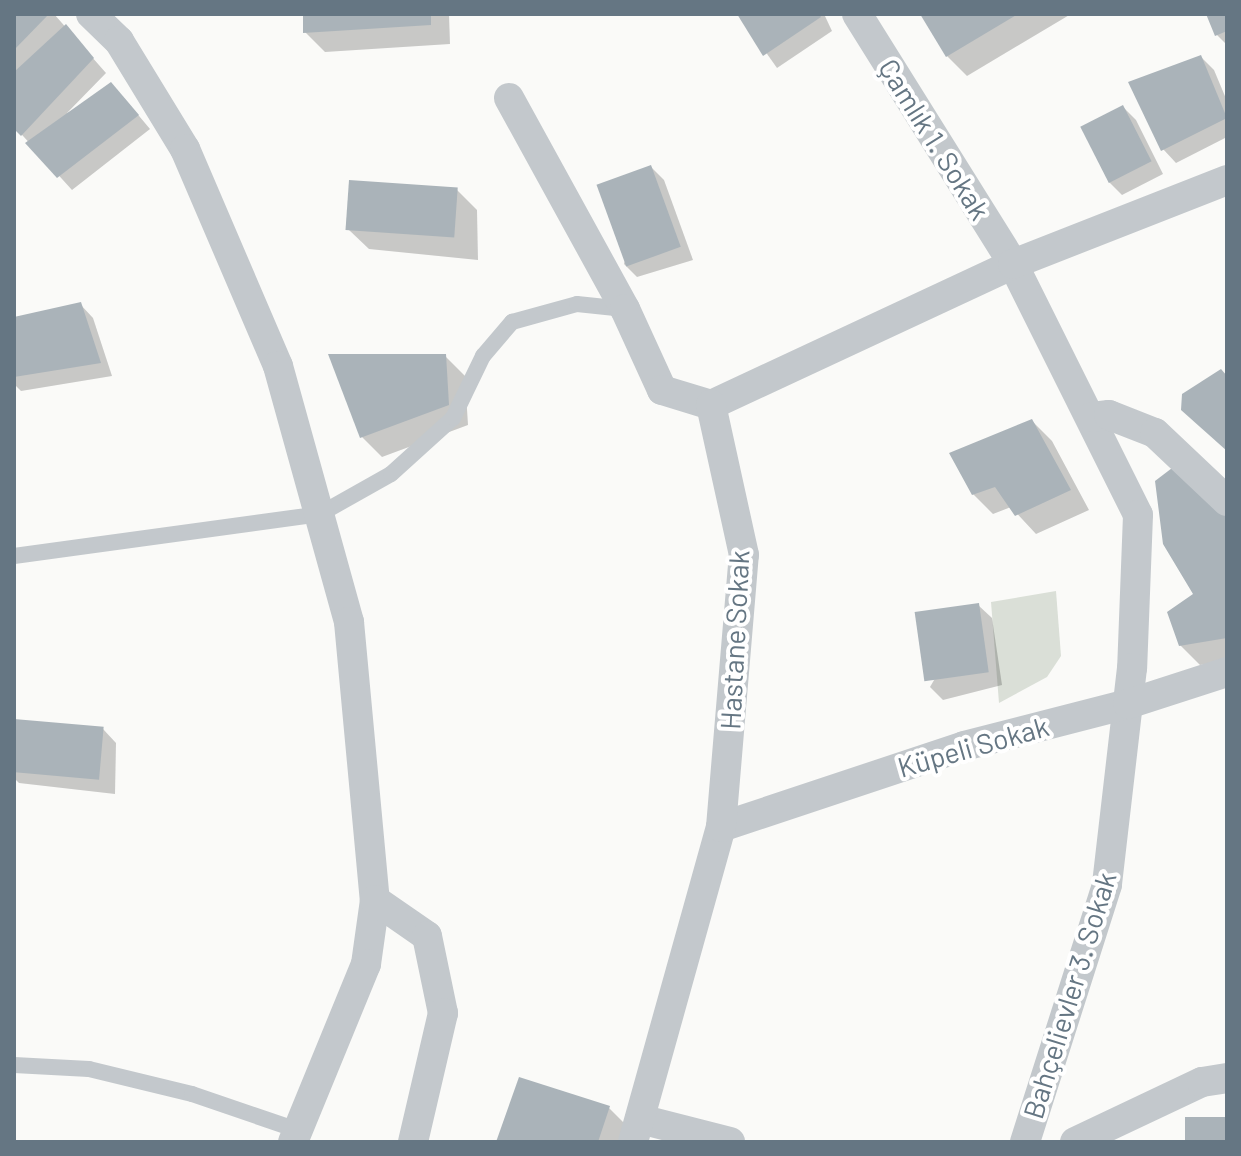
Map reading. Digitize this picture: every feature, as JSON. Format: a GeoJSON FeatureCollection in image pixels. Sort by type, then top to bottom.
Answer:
{"type":"FeatureCollection","features":[{"type":"Feature","properties":{"kind":"street"},"geometry":{"type":"LineString","coordinates":[[91,14],[119,41],[185,149],[278,366],[349,622],[375,900],[366,964],[296,1137]]}},
{"type":"Feature","properties":{"kind":"street","name":"Çamlık 1. Sokak"},"geometry":{"type":"LineString","coordinates":[[857,14],[1013,264],[1092,417]]}},
{"type":"Feature","properties":{"kind":"street"},"geometry":{"type":"LineString","coordinates":[[509,98],[625,309],[662,390],[711,405],[1013,264],[1227,180]]}},
{"type":"Feature","properties":{"kind":"street","name":"Hastane Sokak"},"geometry":{"type":"LineString","coordinates":[[636,1130],[721,827],[744,555],[711,405]]}},
{"type":"Feature","properties":{"kind":"street"},"geometry":{"type":"LineString","coordinates":[[1092,417],[1109,415],[1155,433],[1227,501]]}},
{"type":"Feature","properties":{"kind":"street","name":"Bahçelievler 3. Sokak"},"geometry":{"type":"LineString","coordinates":[[1025,1142],[1107,885],[1128,704],[1138,515],[1092,417]]}},
{"type":"Feature","properties":{"kind":"street","name":"Küpeli Sokak"},"geometry":{"type":"LineString","coordinates":[[721,827],[964,746],[1128,704],[1227,672]]}},
{"type":"Feature","properties":{"kind":"street"},"geometry":{"type":"LineString","coordinates":[[375,900],[427,936],[443,1013],[413,1142]]}},
{"type":"Feature","properties":{"kind":"street"},"geometry":{"type":"LineString","coordinates":[[1075,1142],[1202,1082],[1227,1078]]}},
{"type":"Feature","properties":{"kind":"street"},"geometry":{"type":"LineString","coordinates":[[636,1130],[730,1142]]}},
{"type":"Feature","properties":{"kind":"lane"},"geometry":{"type":"LineString","coordinates":[[14,556],[320,514],[391,474],[453,418],[483,356],[512,322],[577,304],[625,309]]}},
{"type":"Feature","properties":{"kind":"lane"},"geometry":{"type":"LineString","coordinates":[[14,1065],[89,1069],[192,1094],[296,1137]]}},
{"type":"Feature","properties":{"kind":"shaded area"},"geometry":{"type":"Polygon","coordinates":[[[1056,591],[1061,656],[1047,677],[999,703],[991,602],[1056,591]]]}},
{"type":"Feature","properties":{"kind":"building"},"geometry":{"type":"Polygon","coordinates":[[[14,14],[49,14],[14,50],[14,14]]]}},
{"type":"Feature","properties":{"kind":"building"},"geometry":{"type":"Polygon","coordinates":[[[303,14],[431,14],[431,25],[303,33],[303,14]]]}},
{"type":"Feature","properties":{"kind":"building"},"geometry":{"type":"Polygon","coordinates":[[[737,14],[819,14],[821,17],[763,56],[737,14]]]}},
{"type":"Feature","properties":{"kind":"building"},"geometry":{"type":"Polygon","coordinates":[[[920,14],[1018,14],[946,57],[920,14]]]}},
{"type":"Feature","properties":{"kind":"building"},"geometry":{"type":"Polygon","coordinates":[[[1206,14],[1227,14],[1227,31],[1215,36],[1206,14]]]}},
{"type":"Feature","properties":{"kind":"building"},"geometry":{"type":"Polygon","coordinates":[[[66,24],[94,58],[21,136],[14,129],[14,72],[66,24]]]}},
{"type":"Feature","properties":{"kind":"building"},"geometry":{"type":"Polygon","coordinates":[[[1201,55],[1227,118],[1161,151],[1128,82],[1201,55]]]}},
{"type":"Feature","properties":{"kind":"building"},"geometry":{"type":"Polygon","coordinates":[[[111,82],[139,115],[57,178],[25,143],[111,82]]]}},
{"type":"Feature","properties":{"kind":"building"},"geometry":{"type":"Polygon","coordinates":[[[1123,105],[1152,161],[1109,183],[1080,127],[1123,105]]]}},
{"type":"Feature","properties":{"kind":"building"},"geometry":{"type":"Polygon","coordinates":[[[651,165],[681,247],[626,267],[596,185],[651,165]]]}},
{"type":"Feature","properties":{"kind":"building"},"geometry":{"type":"Polygon","coordinates":[[[349,180],[458,188],[454,237],[346,230],[349,180]]]}},
{"type":"Feature","properties":{"kind":"building"},"geometry":{"type":"Polygon","coordinates":[[[81,302],[101,363],[14,377],[14,317],[81,302]]]}},
{"type":"Feature","properties":{"kind":"building"},"geometry":{"type":"Polygon","coordinates":[[[328,354],[446,354],[449,405],[360,438],[328,354]]]}},
{"type":"Feature","properties":{"kind":"building"},"geometry":{"type":"Polygon","coordinates":[[[1221,369],[1227,376],[1227,451],[1181,410],[1182,394],[1221,369]]]}},
{"type":"Feature","properties":{"kind":"building"},"geometry":{"type":"Polygon","coordinates":[[[1032,419],[1071,490],[1015,516],[995,487],[972,495],[949,453],[1032,419]]]}},
{"type":"Feature","properties":{"kind":"building"},"geometry":{"type":"Polygon","coordinates":[[[1176,465],[1227,512],[1227,638],[1179,646],[1167,612],[1193,594],[1163,544],[1155,481],[1176,465]]]}},
{"type":"Feature","properties":{"kind":"building"},"geometry":{"type":"Polygon","coordinates":[[[979,603],[989,672],[924,681],[915,612],[979,603]]]}},
{"type":"Feature","properties":{"kind":"building"},"geometry":{"type":"Polygon","coordinates":[[[14,719],[104,727],[99,780],[14,772],[14,719]]]}},
{"type":"Feature","properties":{"kind":"building"},"geometry":{"type":"Polygon","coordinates":[[[519,1077],[610,1106],[598,1142],[496,1142],[519,1077]]]}},
{"type":"Feature","properties":{"kind":"building"},"geometry":{"type":"Polygon","coordinates":[[[1185,1117],[1227,1117],[1227,1142],[1185,1142],[1185,1117]]]}}]}
